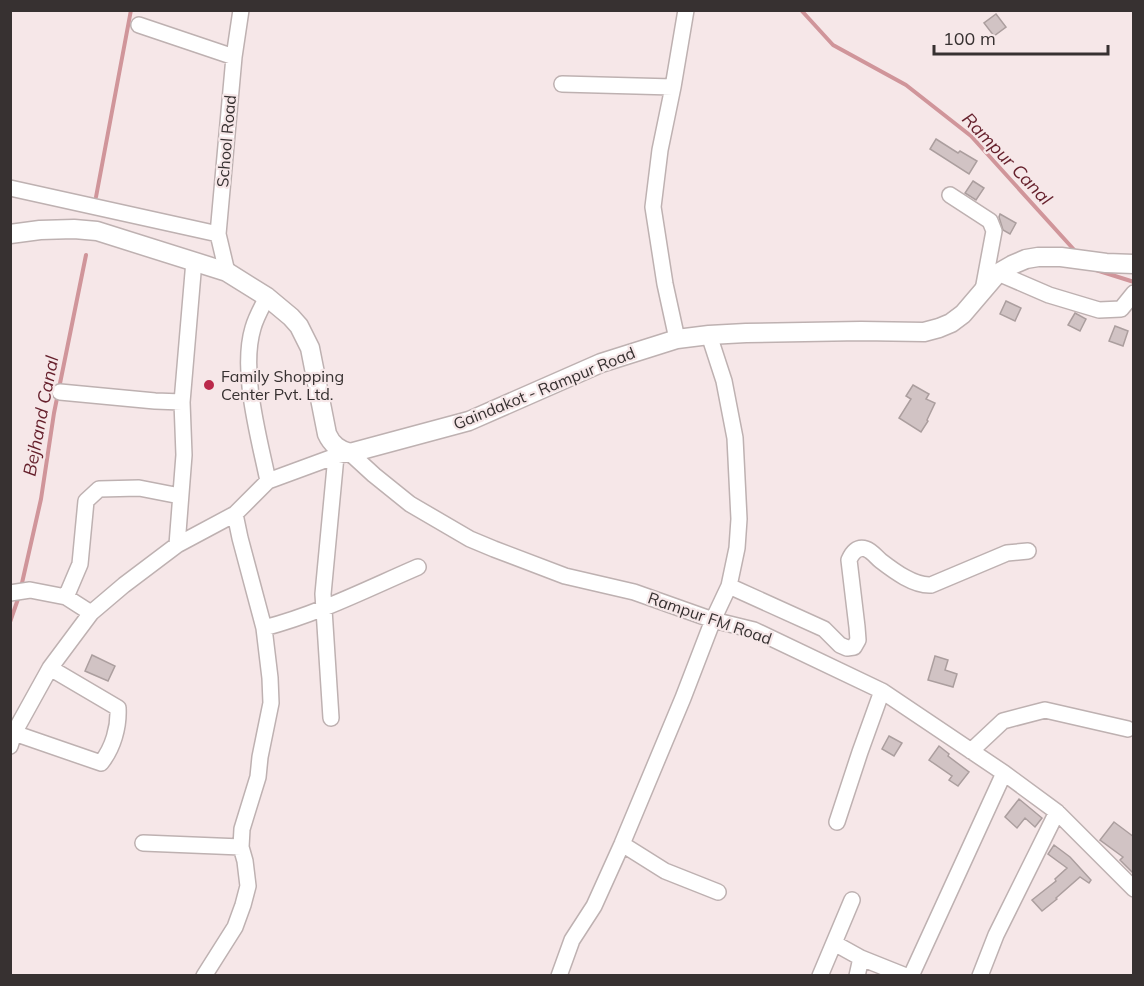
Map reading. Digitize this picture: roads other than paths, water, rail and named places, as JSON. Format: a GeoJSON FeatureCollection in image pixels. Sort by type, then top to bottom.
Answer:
{"type":"FeatureCollection","features":[{"type":"Feature","properties":{"kind":"main road"},"geometry":{"type":"LineString","coordinates":[[10,234],[40,230],[98,231],[227,272],[267,297],[291,317],[305,337],[314,365],[327,434],[330,441],[343,454]]}},
{"type":"Feature","properties":{"kind":"main road","name":"Gaindakot - Rampur Road"},"geometry":{"type":"LineString","coordinates":[[343,454],[469,421],[601,363],[676,339],[709,335],[861,331],[924,332],[951,323],[963,314],[998,273],[1026,259],[1038,256],[1061,257],[1134,264]]}},
{"type":"Feature","properties":{"kind":"street","name":"School Road"},"geometry":{"type":"LineString","coordinates":[[227,272],[218,234],[234,57],[241,10]]}},
{"type":"Feature","properties":{"kind":"street"},"geometry":{"type":"LineString","coordinates":[[676,339],[664,285],[653,207],[660,150],[686,10]]}},
{"type":"Feature","properties":{"kind":"street"},"geometry":{"type":"LineString","coordinates":[[139,25],[234,57]]}},
{"type":"Feature","properties":{"kind":"street"},"geometry":{"type":"LineString","coordinates":[[562,84],[673,87]]}},
{"type":"Feature","properties":{"kind":"street"},"geometry":{"type":"LineString","coordinates":[[10,188],[218,234]]}},
{"type":"Feature","properties":{"kind":"street"},"geometry":{"type":"LineString","coordinates":[[950,195],[990,221],[994,231],[983,290]]}},
{"type":"Feature","properties":{"kind":"street"},"geometry":{"type":"LineString","coordinates":[[177,545],[184,455],[182,402],[194,261]]}},
{"type":"Feature","properties":{"kind":"street"},"geometry":{"type":"LineString","coordinates":[[998,273],[1049,295],[1099,310],[1121,309],[1134,293]]}},
{"type":"Feature","properties":{"kind":"street"},"geometry":{"type":"LineString","coordinates":[[267,297],[253,328],[248,363],[252,399],[268,481]]}},
{"type":"Feature","properties":{"kind":"street"},"geometry":{"type":"LineString","coordinates":[[559,975],[572,940],[594,906],[622,844],[729,586],[737,548],[739,519],[735,438],[724,381],[709,335]]}},
{"type":"Feature","properties":{"kind":"street"},"geometry":{"type":"LineString","coordinates":[[60,392],[182,402]]}},
{"type":"Feature","properties":{"kind":"street"},"geometry":{"type":"LineString","coordinates":[[50,668],[118,708],[117,726],[110,752],[101,763],[12,739],[50,668],[91,613],[177,545],[235,514],[268,481],[343,454],[323,594],[331,718]]}},
{"type":"Feature","properties":{"kind":"street","name":"Rampur FM Road"},"geometry":{"type":"LineString","coordinates":[[343,454],[410,504],[470,539],[565,576],[634,592],[713,620],[754,630],[882,691],[1004,773],[1057,812],[1134,889]]}},
{"type":"Feature","properties":{"kind":"street"},"geometry":{"type":"LineString","coordinates":[[66,597],[80,564],[86,501],[99,489],[140,488],[180,496]]}},
{"type":"Feature","properties":{"kind":"street"},"geometry":{"type":"LineString","coordinates":[[204,975],[235,927],[248,886],[241,847],[242,829],[258,777],[271,703],[264,628],[235,514]]}},
{"type":"Feature","properties":{"kind":"street"},"geometry":{"type":"LineString","coordinates":[[729,586],[824,629],[840,645],[847,648],[854,647],[858,640],[849,560],[852,553],[859,548],[867,549],[902,575],[924,585],[931,585],[1007,554],[1028,551]]}},
{"type":"Feature","properties":{"kind":"street"},"geometry":{"type":"LineString","coordinates":[[264,628],[295,620],[323,609],[418,567]]}},
{"type":"Feature","properties":{"kind":"street"},"geometry":{"type":"LineString","coordinates":[[10,594],[30,590],[66,597],[91,613]]}},
{"type":"Feature","properties":{"kind":"street"},"geometry":{"type":"LineString","coordinates":[[837,822],[882,691]]}},
{"type":"Feature","properties":{"kind":"street"},"geometry":{"type":"LineString","coordinates":[[971,751],[1003,721],[1045,710],[1128,729]]}},
{"type":"Feature","properties":{"kind":"street"},"geometry":{"type":"LineString","coordinates":[[911,975],[1004,773]]}},
{"type":"Feature","properties":{"kind":"street"},"geometry":{"type":"LineString","coordinates":[[981,975],[996,935],[1057,812]]}},
{"type":"Feature","properties":{"kind":"street"},"geometry":{"type":"LineString","coordinates":[[143,843],[241,847]]}},
{"type":"Feature","properties":{"kind":"street"},"geometry":{"type":"LineString","coordinates":[[622,844],[665,872],[718,892]]}},
{"type":"Feature","properties":{"kind":"street"},"geometry":{"type":"LineString","coordinates":[[820,975],[852,900]]}},
{"type":"Feature","properties":{"kind":"street"},"geometry":{"type":"LineString","coordinates":[[834,943],[861,957],[906,975]]}},
{"type":"Feature","properties":{"kind":"street"},"geometry":{"type":"LineString","coordinates":[[857,975],[861,957]]}},
{"type":"Feature","properties":{"kind":"waterway","name":"Bejhand Canal"},"geometry":{"type":"LineString","coordinates":[[96,197],[131,10]]}},
{"type":"Feature","properties":{"kind":"waterway","name":"Rampur Canal"},"geometry":{"type":"LineString","coordinates":[[801,10],[833,45],[906,85],[971,136],[1077,253]]}},
{"type":"Feature","properties":{"kind":"waterway","name":"Bejhand Canal"},"geometry":{"type":"LineString","coordinates":[[22,583],[41,499],[54,413],[86,255]]}},
{"type":"Feature","properties":{"kind":"waterway","name":"Rampur Canal"},"geometry":{"type":"LineString","coordinates":[[1096,270],[1134,282]]}},
{"type":"Feature","properties":{"kind":"waterway","name":"Bejhand Canal"},"geometry":{"type":"LineString","coordinates":[[10,622],[18,599]]}},
{"type":"Feature","properties":{"kind":"place","name":"Family Shopping Center Pvt. Ltd."},"geometry":{"type":"Point","coordinates":[209,385]}}]}
